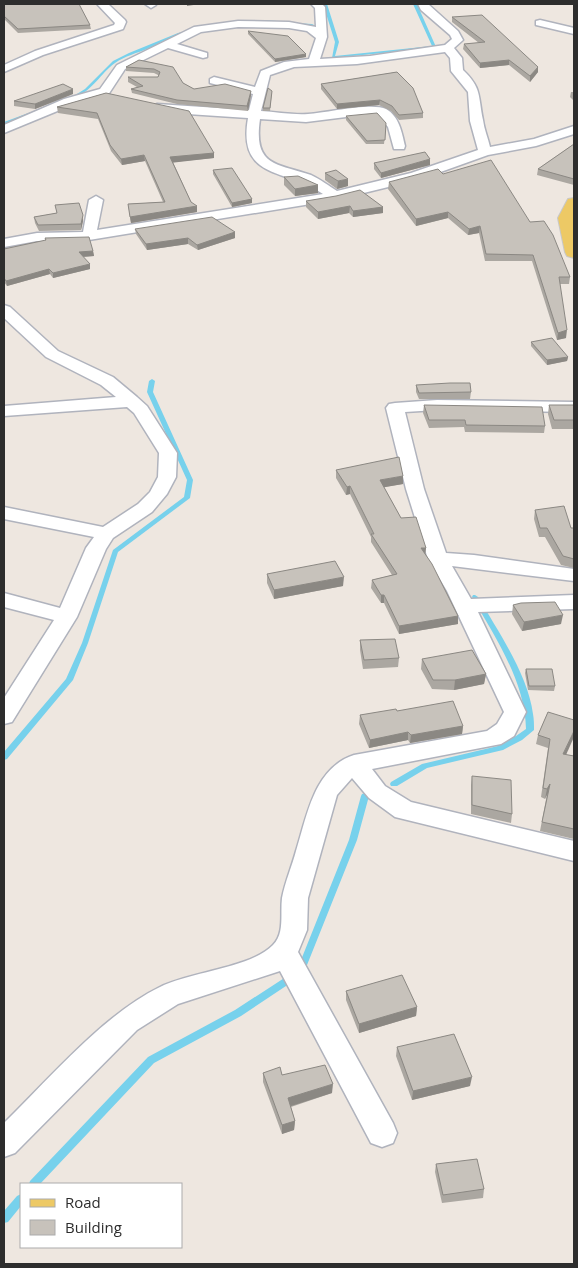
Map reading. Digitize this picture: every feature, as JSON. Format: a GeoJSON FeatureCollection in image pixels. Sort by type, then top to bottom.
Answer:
{"type":"FeatureCollection","features":[{"type":"Feature","properties":{"kind":"main road"},"geometry":{"type":"LineString","coordinates":[[574,202],[568,218],[574,252]]}},
{"type":"Feature","properties":{"kind":"street"},"geometry":{"type":"LineString","coordinates":[[4,69],[39,53],[118,27],[121,22],[102,4]]}},
{"type":"Feature","properties":{"kind":"street"},"geometry":{"type":"LineString","coordinates":[[316,4],[320,7],[322,37],[320,53]]}},
{"type":"Feature","properties":{"kind":"street"},"geometry":{"type":"LineString","coordinates":[[335,196],[308,179],[269,167],[256,150],[252,132],[253,116],[265,73],[274,68],[320,53],[343,62],[448,48],[458,40],[454,33],[423,4]]}},
{"type":"Feature","properties":{"kind":"street"},"geometry":{"type":"LineString","coordinates":[[540,23],[574,31]]}},
{"type":"Feature","properties":{"kind":"street"},"geometry":{"type":"LineString","coordinates":[[4,129],[68,102],[110,94],[119,77],[120,67],[198,29],[238,24],[310,28],[322,37]]}},
{"type":"Feature","properties":{"kind":"street"},"geometry":{"type":"LineString","coordinates":[[167,44],[203,55]]}},
{"type":"Feature","properties":{"kind":"street"},"geometry":{"type":"LineString","coordinates":[[448,48],[456,58],[457,71],[467,79],[476,94],[476,117],[485,152]]}},
{"type":"Feature","properties":{"kind":"street"},"geometry":{"type":"LineString","coordinates":[[214,81],[260,92]]}},
{"type":"Feature","properties":{"kind":"street"},"geometry":{"type":"LineString","coordinates":[[380,96],[382,112],[394,126],[399,146]]}},
{"type":"Feature","properties":{"kind":"street"},"geometry":{"type":"LineString","coordinates":[[143,104],[161,109],[306,118],[362,111],[382,112]]}},
{"type":"Feature","properties":{"kind":"street"},"geometry":{"type":"LineString","coordinates":[[4,243],[37,237],[89,236],[335,196],[416,176],[485,152],[536,142],[574,130]]}},
{"type":"Feature","properties":{"kind":"street"},"geometry":{"type":"LineString","coordinates":[[89,236],[96,200]]}},
{"type":"Feature","properties":{"kind":"street"},"geometry":{"type":"LineString","coordinates":[[4,310],[52,354],[107,381],[131,401],[141,410],[168,453],[167,477],[158,494],[145,508],[106,534],[96,548],[68,617],[4,716]]}},
{"type":"Feature","properties":{"kind":"street"},"geometry":{"type":"LineString","coordinates":[[4,410],[131,401]]}},
{"type":"Feature","properties":{"kind":"street"},"geometry":{"type":"LineString","coordinates":[[4,1144],[127,1022],[170,995],[269,964],[284,952],[294,930],[295,898],[326,792],[338,776],[354,764],[493,738],[506,730],[515,712],[464,606],[438,559],[415,489],[396,408],[437,405],[574,407]]}},
{"type":"Feature","properties":{"kind":"street"},"geometry":{"type":"LineString","coordinates":[[4,513],[106,534]]}},
{"type":"Feature","properties":{"kind":"street"},"geometry":{"type":"LineString","coordinates":[[438,559],[563,574]]}},
{"type":"Feature","properties":{"kind":"street"},"geometry":{"type":"LineString","coordinates":[[522,603],[563,574]]}},
{"type":"Feature","properties":{"kind":"street"},"geometry":{"type":"LineString","coordinates":[[4,600],[68,617]]}},
{"type":"Feature","properties":{"kind":"street"},"geometry":{"type":"LineString","coordinates":[[464,606],[574,602]]}},
{"type":"Feature","properties":{"kind":"street"},"geometry":{"type":"LineString","coordinates":[[354,764],[378,792],[404,810],[574,851]]}},
{"type":"Feature","properties":{"kind":"street"},"geometry":{"type":"LineString","coordinates":[[284,952],[382,1133]]}},
{"type":"Feature","properties":{"kind":"building"},"geometry":{"type":"Polygon","coordinates":[[[4,4],[79,4],[90,25],[18,29],[4,16],[4,4]]]}},
{"type":"Feature","properties":{"kind":"building"},"geometry":{"type":"Polygon","coordinates":[[[482,15],[538,67],[530,76],[509,60],[480,63],[464,44],[485,42],[452,17],[482,15]]]}},
{"type":"Feature","properties":{"kind":"building"},"geometry":{"type":"Polygon","coordinates":[[[248,31],[288,36],[306,54],[275,59],[248,31]]]}},
{"type":"Feature","properties":{"kind":"building"},"geometry":{"type":"Polygon","coordinates":[[[139,60],[173,67],[183,83],[194,89],[225,84],[251,91],[247,106],[177,100],[131,89],[143,86],[128,77],[158,77],[160,72],[154,69],[126,67],[139,60]]]}},
{"type":"Feature","properties":{"kind":"building"},"geometry":{"type":"Polygon","coordinates":[[[397,72],[413,88],[423,113],[399,115],[392,106],[380,100],[337,104],[321,84],[397,72]]]}},
{"type":"Feature","properties":{"kind":"building"},"geometry":{"type":"Polygon","coordinates":[[[63,84],[73,89],[35,104],[14,101],[63,84]]]}},
{"type":"Feature","properties":{"kind":"building"},"geometry":{"type":"Polygon","coordinates":[[[268,88],[272,91],[270,108],[263,108],[268,88]]]}},
{"type":"Feature","properties":{"kind":"building"},"geometry":{"type":"Polygon","coordinates":[[[106,93],[189,111],[214,153],[170,157],[191,202],[197,206],[130,217],[128,204],[165,202],[144,155],[121,159],[110,145],[97,113],[57,107],[106,93]]]}},
{"type":"Feature","properties":{"kind":"building"},"geometry":{"type":"Polygon","coordinates":[[[377,113],[386,123],[385,140],[367,141],[346,116],[377,113]]]}},
{"type":"Feature","properties":{"kind":"building"},"geometry":{"type":"Polygon","coordinates":[[[574,144],[574,179],[538,169],[574,144]]]}},
{"type":"Feature","properties":{"kind":"building"},"geometry":{"type":"Polygon","coordinates":[[[425,152],[430,159],[381,173],[374,163],[425,152]]]}},
{"type":"Feature","properties":{"kind":"building"},"geometry":{"type":"Polygon","coordinates":[[[491,160],[530,222],[544,221],[553,235],[570,277],[559,277],[567,330],[558,333],[533,255],[486,254],[480,226],[469,229],[448,212],[416,219],[389,182],[438,169],[443,174],[491,160]]]}},
{"type":"Feature","properties":{"kind":"building"},"geometry":{"type":"Polygon","coordinates":[[[232,168],[252,199],[232,203],[213,170],[232,168]]]}},
{"type":"Feature","properties":{"kind":"building"},"geometry":{"type":"Polygon","coordinates":[[[336,170],[348,179],[338,181],[325,173],[336,170]]]}},
{"type":"Feature","properties":{"kind":"building"},"geometry":{"type":"Polygon","coordinates":[[[298,176],[318,185],[295,189],[284,177],[298,176]]]}},
{"type":"Feature","properties":{"kind":"building"},"geometry":{"type":"Polygon","coordinates":[[[360,190],[383,207],[353,211],[350,206],[318,212],[306,201],[336,196],[360,190]]]}},
{"type":"Feature","properties":{"kind":"building"},"geometry":{"type":"Polygon","coordinates":[[[79,203],[83,215],[81,224],[38,225],[34,217],[57,213],[55,205],[79,203]]]}},
{"type":"Feature","properties":{"kind":"building"},"geometry":{"type":"Polygon","coordinates":[[[212,217],[235,232],[197,245],[188,238],[146,244],[135,229],[212,217]]]}},
{"type":"Feature","properties":{"kind":"building"},"geometry":{"type":"Polygon","coordinates":[[[89,237],[93,251],[79,252],[90,264],[53,273],[49,269],[6,281],[4,278],[4,249],[46,240],[45,238],[89,237]]]}},
{"type":"Feature","properties":{"kind":"building"},"geometry":{"type":"Polygon","coordinates":[[[552,338],[568,357],[547,360],[531,342],[552,338]]]}},
{"type":"Feature","properties":{"kind":"building"},"geometry":{"type":"Polygon","coordinates":[[[470,383],[471,392],[419,393],[416,385],[470,383]]]}},
{"type":"Feature","properties":{"kind":"building"},"geometry":{"type":"Polygon","coordinates":[[[424,405],[542,407],[545,426],[466,425],[465,420],[429,420],[424,405]]]}},
{"type":"Feature","properties":{"kind":"building"},"geometry":{"type":"Polygon","coordinates":[[[549,405],[574,405],[574,420],[554,420],[549,405]]]}},
{"type":"Feature","properties":{"kind":"building"},"geometry":{"type":"Polygon","coordinates":[[[399,457],[403,476],[380,480],[401,518],[416,517],[426,548],[421,548],[432,564],[458,616],[399,626],[384,595],[381,595],[372,580],[397,574],[371,534],[374,534],[350,486],[347,487],[336,470],[399,457]]]}},
{"type":"Feature","properties":{"kind":"building"},"geometry":{"type":"Polygon","coordinates":[[[564,506],[571,528],[574,528],[574,559],[563,556],[547,528],[540,528],[535,510],[564,506]]]}},
{"type":"Feature","properties":{"kind":"building"},"geometry":{"type":"Polygon","coordinates":[[[335,561],[344,577],[274,590],[267,574],[335,561]]]}},
{"type":"Feature","properties":{"kind":"building"},"geometry":{"type":"Polygon","coordinates":[[[555,602],[563,615],[524,622],[513,605],[521,603],[555,602]]]}},
{"type":"Feature","properties":{"kind":"building"},"geometry":{"type":"Polygon","coordinates":[[[395,639],[399,658],[364,660],[360,640],[395,639]]]}},
{"type":"Feature","properties":{"kind":"building"},"geometry":{"type":"Polygon","coordinates":[[[472,650],[486,674],[455,680],[433,680],[422,659],[472,650]]]}},
{"type":"Feature","properties":{"kind":"building"},"geometry":{"type":"Polygon","coordinates":[[[526,669],[552,669],[555,686],[529,686],[526,669]]]}},
{"type":"Feature","properties":{"kind":"building"},"geometry":{"type":"Polygon","coordinates":[[[453,701],[463,726],[411,735],[408,732],[370,740],[360,715],[396,709],[397,711],[453,701]]]}},
{"type":"Feature","properties":{"kind":"building"},"geometry":{"type":"Polygon","coordinates":[[[548,712],[574,720],[574,731],[563,754],[574,756],[574,829],[542,822],[550,784],[547,789],[543,788],[550,739],[538,735],[548,712]]]}},
{"type":"Feature","properties":{"kind":"building"},"geometry":{"type":"Polygon","coordinates":[[[472,776],[511,780],[512,814],[472,805],[472,776]]]}},
{"type":"Feature","properties":{"kind":"building"},"geometry":{"type":"Polygon","coordinates":[[[402,975],[417,1007],[359,1024],[346,991],[402,975]]]}},
{"type":"Feature","properties":{"kind":"building"},"geometry":{"type":"Polygon","coordinates":[[[454,1034],[472,1077],[413,1091],[397,1047],[454,1034]]]}},
{"type":"Feature","properties":{"kind":"building"},"geometry":{"type":"Polygon","coordinates":[[[325,1065],[333,1084],[288,1098],[295,1121],[282,1125],[263,1073],[280,1067],[282,1075],[325,1065]]]}},
{"type":"Feature","properties":{"kind":"building"},"geometry":{"type":"Polygon","coordinates":[[[477,1159],[484,1189],[443,1195],[436,1164],[477,1159]]]}},
{"type":"Feature","properties":{"kind":"waterway"},"geometry":{"type":"LineString","coordinates":[[325,4],[337,42],[333,57],[434,47],[415,4]]}},
{"type":"Feature","properties":{"kind":"waterway"},"geometry":{"type":"LineString","coordinates":[[74,97],[91,86],[114,62],[180,34],[225,23],[277,22]]}},
{"type":"Feature","properties":{"kind":"waterway"},"geometry":{"type":"LineString","coordinates":[[295,24],[312,25]]}},
{"type":"Feature","properties":{"kind":"waterway"},"geometry":{"type":"LineString","coordinates":[[4,123],[43,109]]}},
{"type":"Feature","properties":{"kind":"waterway"},"geometry":{"type":"LineString","coordinates":[[4,757],[69,680],[85,643],[115,551],[187,498],[190,480],[150,392],[152,381]]}},
{"type":"Feature","properties":{"kind":"waterway"},"geometry":{"type":"LineString","coordinates":[[394,784],[425,766],[500,748],[530,730],[530,715],[519,680],[502,644],[475,597]]}},
{"type":"Feature","properties":{"kind":"waterway"},"geometry":{"type":"LineString","coordinates":[[301,970],[353,840],[365,796]]}},
{"type":"Feature","properties":{"kind":"waterway"},"geometry":{"type":"LineString","coordinates":[[35,1183],[151,1060],[238,1013],[292,977]]}},
{"type":"Feature","properties":{"kind":"waterway"},"geometry":{"type":"LineString","coordinates":[[4,1218],[20,1200]]}}]}
